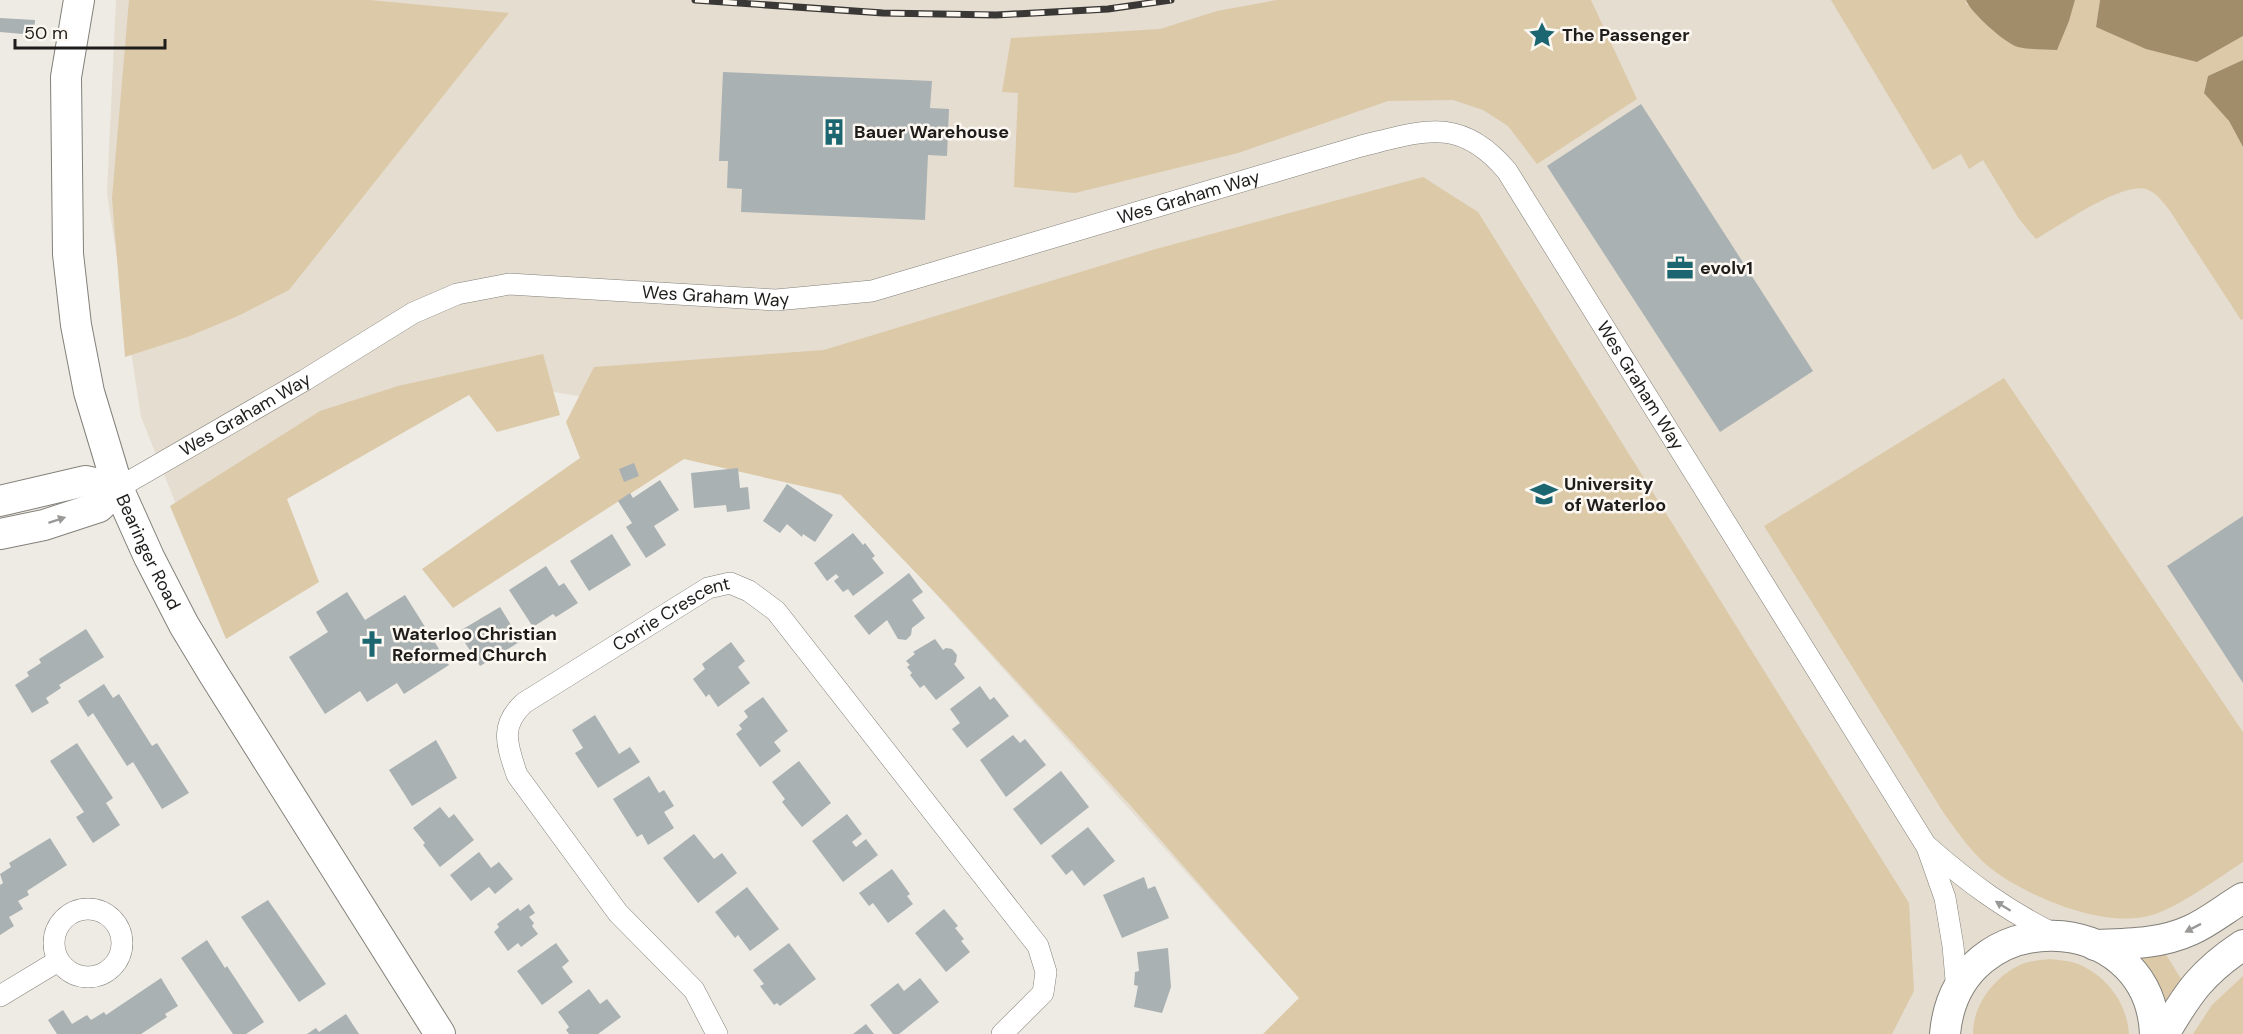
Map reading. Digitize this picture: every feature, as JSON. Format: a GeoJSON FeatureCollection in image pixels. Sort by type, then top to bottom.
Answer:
{"type":"FeatureCollection","features":[{"type":"Feature","properties":{"kind":"street","name":"Bearinger Road"},"geometry":{"type":"LineString","coordinates":[[79,0],[66,77],[68,254],[76,325],[89,392],[118,488],[149,558],[213,673],[440,1034]]}},
{"type":"Feature","properties":{"kind":"street","name":"Wes Graham Way"},"geometry":{"type":"LineString","coordinates":[[118,488],[305,380],[413,313],[457,294],[509,284],[776,300],[872,291],[1361,146],[1418,132],[1436,130],[1453,133],[1472,140],[1493,155],[1507,171],[1928,846],[1945,898],[1957,991]]}},
{"type":"Feature","properties":{"kind":"street"},"geometry":{"type":"LineString","coordinates":[[0,501],[85,481],[118,488]]}},
{"type":"Feature","properties":{"kind":"street"},"geometry":{"type":"LineString","coordinates":[[0,534],[44,525],[99,507],[118,488]]}},
{"type":"Feature","properties":{"kind":"street","name":"Corrie Crescent"},"geometry":{"type":"LineString","coordinates":[[717,1034],[694,990],[618,913],[517,775],[509,752],[507,733],[511,715],[524,703],[708,588],[730,583],[749,591],[776,611],[1038,946],[1046,972],[1043,993],[1002,1034]]}},
{"type":"Feature","properties":{"kind":"street","name":"Wes Graham Way"},"geometry":{"type":"LineString","coordinates":[[1928,846],[1963,878],[1993,900],[2054,934]]}},
{"type":"Feature","properties":{"kind":"street"},"geometry":{"type":"LineString","coordinates":[[2095,945],[2142,944],[2193,930],[2243,898]]}},
{"type":"Feature","properties":{"kind":"street"},"geometry":{"type":"LineString","coordinates":[[1945,1034],[1950,1005],[1957,991],[1969,973],[1984,958],[2002,946],[2022,938],[2054,934],[2095,945],[2113,956],[2136,979],[2150,1008],[2155,1034]]}},
{"type":"Feature","properties":{"kind":"street"},"geometry":{"type":"LineString","coordinates":[[2164,1034],[2193,988],[2207,972],[2243,945]]}},
{"type":"Feature","properties":{"kind":"street"},"geometry":{"type":"LineString","coordinates":[[0,996],[58,961]]}},
{"type":"Feature","properties":{"kind":"shaded area","name":"University of Waterloo"},"geometry":{"type":"Polygon","coordinates":[[[116,0],[2243,0],[2243,1034],[1263,1034],[1299,998],[792,434],[475,378],[196,554],[141,417],[107,193],[116,0]]]}},
{"type":"Feature","properties":{"kind":"shaded area"},"geometry":{"type":"Polygon","coordinates":[[[129,0],[369,0],[509,13],[289,290],[240,315],[190,336],[125,357],[112,198],[129,0]]]}},
{"type":"Feature","properties":{"kind":"shaded area"},"geometry":{"type":"Polygon","coordinates":[[[1277,0],[1591,0],[1637,99],[1537,164],[1508,126],[1483,110],[1453,100],[1388,101],[1238,153],[1075,193],[1014,187],[1018,93],[1002,92],[1011,38],[1160,29],[1217,11],[1277,0]]]}},
{"type":"Feature","properties":{"kind":"shaded area"},"geometry":{"type":"Polygon","coordinates":[[[1831,0],[1966,0],[1967,5],[2069,21],[2075,0],[2100,0],[2096,27],[2197,62],[2243,36],[2243,60],[2208,76],[2204,92],[2229,121],[2243,147],[2243,319],[2241,320],[2170,211],[2150,190],[2135,189],[2106,198],[2036,239],[2019,219],[1983,160],[1969,169],[1961,154],[1933,170],[1831,0]]]}},
{"type":"Feature","properties":{"kind":"shaded area"},"geometry":{"type":"Polygon","coordinates":[[[1966,0],[2075,0],[2057,50],[2027,49],[2013,45],[1981,19],[1966,0]]]}},
{"type":"Feature","properties":{"kind":"shaded area"},"geometry":{"type":"Polygon","coordinates":[[[2100,0],[2243,0],[2243,36],[2197,62],[2146,49],[2096,27],[2100,0]]]}},
{"type":"Feature","properties":{"kind":"shaded area"},"geometry":{"type":"Polygon","coordinates":[[[2243,60],[2243,147],[2229,121],[2204,93],[2208,76],[2243,60]]]}},
{"type":"Feature","properties":{"kind":"shaded area"},"geometry":{"type":"Polygon","coordinates":[[[1423,177],[1478,212],[1909,903],[1914,991],[1892,1034],[1263,1034],[1299,998],[1130,805],[946,604],[841,495],[684,459],[453,608],[422,569],[580,458],[566,422],[594,367],[824,350],[1156,249],[1423,177]]]}},
{"type":"Feature","properties":{"kind":"shaded area"},"geometry":{"type":"Polygon","coordinates":[[[543,354],[560,415],[497,432],[469,395],[287,499],[319,582],[226,639],[170,506],[320,411],[398,386],[543,354]]]}},
{"type":"Feature","properties":{"kind":"shaded area"},"geometry":{"type":"Polygon","coordinates":[[[2004,378],[2243,732],[2243,862],[2186,899],[2152,915],[2114,918],[2071,909],[2012,883],[1997,873],[1968,846],[1945,815],[1764,526],[2004,378]]]}},
{"type":"Feature","properties":{"kind":"shaded area"},"geometry":{"type":"Polygon","coordinates":[[[2165,953],[2183,982],[2166,1008],[2155,980],[2136,957],[2165,953]]]}},
{"type":"Feature","properties":{"kind":"shaded area"},"geometry":{"type":"Polygon","coordinates":[[[2050,959],[2078,964],[2106,983],[2120,1001],[2129,1034],[1973,1034],[1981,1002],[1987,992],[2003,976],[2022,964],[2050,959]]]}},
{"type":"Feature","properties":{"kind":"shaded area"},"geometry":{"type":"Polygon","coordinates":[[[2243,976],[2243,1034],[2193,1034],[2212,1005],[2243,976]]]}},
{"type":"Feature","properties":{"kind":"building"},"geometry":{"type":"Polygon","coordinates":[[[0,18],[35,20],[34,35],[0,32],[0,18]]]}},
{"type":"Feature","properties":{"kind":"building","name":"Bauer Warehouse"},"geometry":{"type":"Polygon","coordinates":[[[723,72],[932,81],[930,108],[949,109],[947,156],[928,155],[925,220],[741,212],[742,189],[727,188],[728,161],[719,161],[723,72]]]}},
{"type":"Feature","properties":{"kind":"building","name":"evolv1"},"geometry":{"type":"Polygon","coordinates":[[[1641,104],[1813,371],[1720,432],[1547,166],[1641,104]]]}},
{"type":"Feature","properties":{"kind":"building"},"geometry":{"type":"Polygon","coordinates":[[[634,463],[639,476],[624,482],[619,469],[634,463]]]}},
{"type":"Feature","properties":{"kind":"building"},"geometry":{"type":"Polygon","coordinates":[[[738,468],[740,488],[748,487],[750,509],[727,512],[726,505],[694,508],[691,473],[738,468]]]}},
{"type":"Feature","properties":{"kind":"building"},"geometry":{"type":"Polygon","coordinates":[[[660,480],[679,510],[654,526],[666,545],[646,558],[626,527],[632,523],[618,501],[630,493],[633,498],[660,480]]]}},
{"type":"Feature","properties":{"kind":"building"},"geometry":{"type":"Polygon","coordinates":[[[787,484],[833,515],[815,542],[803,534],[802,537],[787,524],[780,533],[763,521],[787,484]]]}},
{"type":"Feature","properties":{"kind":"building"},"geometry":{"type":"Polygon","coordinates":[[[2243,516],[2243,683],[2167,566],[2243,516]]]}},
{"type":"Feature","properties":{"kind":"building"},"geometry":{"type":"Polygon","coordinates":[[[853,533],[863,545],[865,543],[875,556],[872,558],[884,573],[853,596],[848,589],[843,592],[834,581],[839,577],[836,574],[827,581],[814,563],[853,533]]]}},
{"type":"Feature","properties":{"kind":"building"},"geometry":{"type":"Polygon","coordinates":[[[612,534],[631,565],[589,591],[570,561],[612,534]]]}},
{"type":"Feature","properties":{"kind":"building"},"geometry":{"type":"Polygon","coordinates":[[[546,566],[559,586],[564,583],[578,603],[556,617],[553,614],[533,627],[509,590],[546,566]]]}},
{"type":"Feature","properties":{"kind":"building"},"geometry":{"type":"Polygon","coordinates":[[[909,573],[923,592],[912,600],[925,618],[912,628],[911,635],[906,640],[898,639],[887,620],[869,635],[854,616],[909,573]]]}},
{"type":"Feature","properties":{"kind":"building","name":"Waterloo Christian Reformed Church"},"geometry":{"type":"Polygon","coordinates":[[[347,592],[365,620],[405,595],[449,665],[404,694],[397,683],[367,702],[360,691],[325,714],[289,657],[328,632],[316,612],[347,592]]]}},
{"type":"Feature","properties":{"kind":"building"},"geometry":{"type":"Polygon","coordinates":[[[500,607],[521,641],[480,666],[458,632],[500,607]]]}},
{"type":"Feature","properties":{"kind":"building"},"geometry":{"type":"Polygon","coordinates":[[[86,629],[104,657],[59,685],[61,688],[46,698],[49,703],[32,713],[15,685],[29,676],[27,672],[41,663],[39,659],[86,629]]]}},
{"type":"Feature","properties":{"kind":"building"},"geometry":{"type":"Polygon","coordinates":[[[935,639],[943,650],[952,649],[957,655],[954,664],[965,678],[936,700],[924,685],[920,688],[910,675],[912,673],[907,667],[910,665],[906,661],[915,654],[913,652],[935,639]]]}},
{"type":"Feature","properties":{"kind":"building"},"geometry":{"type":"Polygon","coordinates":[[[731,642],[745,661],[738,667],[750,683],[718,707],[709,694],[706,697],[693,679],[705,669],[702,664],[731,642]]]}},
{"type":"Feature","properties":{"kind":"building"},"geometry":{"type":"Polygon","coordinates":[[[104,684],[113,698],[119,694],[152,746],[157,743],[189,793],[162,809],[133,762],[127,766],[93,713],[88,717],[78,701],[104,684]]]}},
{"type":"Feature","properties":{"kind":"building"},"geometry":{"type":"Polygon","coordinates":[[[980,686],[990,700],[994,697],[1009,716],[967,748],[952,729],[960,723],[950,709],[980,686]]]}},
{"type":"Feature","properties":{"kind":"building"},"geometry":{"type":"Polygon","coordinates":[[[763,697],[788,731],[774,742],[781,751],[760,767],[736,734],[742,729],[739,725],[748,717],[744,711],[763,697]]]}},
{"type":"Feature","properties":{"kind":"building"},"geometry":{"type":"Polygon","coordinates":[[[595,715],[619,754],[630,747],[640,762],[598,788],[575,753],[583,748],[572,730],[595,715]]]}},
{"type":"Feature","properties":{"kind":"building"},"geometry":{"type":"Polygon","coordinates":[[[1013,735],[1020,743],[1025,739],[1046,765],[1006,797],[980,760],[1013,735]]]}},
{"type":"Feature","properties":{"kind":"building"},"geometry":{"type":"Polygon","coordinates":[[[436,740],[457,778],[412,806],[389,770],[436,740]]]}},
{"type":"Feature","properties":{"kind":"building"},"geometry":{"type":"Polygon","coordinates":[[[77,743],[113,798],[106,803],[120,825],[93,843],[76,817],[84,812],[50,761],[77,743]]]}},
{"type":"Feature","properties":{"kind":"building"},"geometry":{"type":"Polygon","coordinates":[[[799,761],[831,803],[802,827],[782,802],[785,799],[772,782],[799,761]]]}},
{"type":"Feature","properties":{"kind":"building"},"geometry":{"type":"Polygon","coordinates":[[[1061,771],[1089,807],[1041,845],[1013,809],[1061,771]]]}},
{"type":"Feature","properties":{"kind":"building"},"geometry":{"type":"Polygon","coordinates":[[[649,776],[659,793],[664,790],[674,806],[664,812],[674,828],[648,845],[642,834],[637,837],[613,799],[649,776]]]}},
{"type":"Feature","properties":{"kind":"building"},"geometry":{"type":"Polygon","coordinates":[[[440,807],[449,818],[454,814],[474,840],[440,867],[413,828],[440,807]]]}},
{"type":"Feature","properties":{"kind":"building"},"geometry":{"type":"Polygon","coordinates":[[[847,814],[862,834],[852,842],[856,847],[866,839],[878,855],[843,882],[812,841],[847,814]]]}},
{"type":"Feature","properties":{"kind":"building"},"geometry":{"type":"Polygon","coordinates":[[[1088,827],[1115,861],[1084,886],[1072,870],[1066,875],[1051,856],[1088,827]]]}},
{"type":"Feature","properties":{"kind":"building"},"geometry":{"type":"Polygon","coordinates":[[[694,834],[714,859],[722,853],[737,873],[698,903],[663,858],[694,834]]]}},
{"type":"Feature","properties":{"kind":"building"},"geometry":{"type":"Polygon","coordinates":[[[50,838],[67,865],[27,891],[29,895],[18,901],[23,909],[9,917],[14,926],[0,935],[0,885],[3,883],[0,874],[11,867],[9,863],[50,838]]]}},
{"type":"Feature","properties":{"kind":"building"},"geometry":{"type":"Polygon","coordinates":[[[479,852],[491,868],[499,862],[513,879],[495,894],[489,887],[471,901],[450,875],[479,852]]]}},
{"type":"Feature","properties":{"kind":"building"},"geometry":{"type":"Polygon","coordinates":[[[892,869],[910,894],[907,896],[913,904],[888,923],[873,903],[869,906],[859,893],[892,869]]]}},
{"type":"Feature","properties":{"kind":"building"},"geometry":{"type":"Polygon","coordinates":[[[1144,877],[1148,889],[1155,886],[1169,918],[1122,938],[1103,895],[1144,877]]]}},
{"type":"Feature","properties":{"kind":"building"},"geometry":{"type":"Polygon","coordinates":[[[747,887],[779,929],[750,951],[738,935],[735,938],[715,912],[747,887]]]}},
{"type":"Feature","properties":{"kind":"building"},"geometry":{"type":"Polygon","coordinates":[[[268,900],[326,984],[299,1002],[241,917],[268,900]]]}},
{"type":"Feature","properties":{"kind":"building"},"geometry":{"type":"Polygon","coordinates":[[[529,904],[535,913],[529,917],[538,934],[521,947],[518,943],[508,951],[494,932],[499,927],[497,924],[518,908],[520,911],[529,904]]]}},
{"type":"Feature","properties":{"kind":"building"},"geometry":{"type":"Polygon","coordinates":[[[944,909],[958,926],[955,928],[964,939],[961,941],[970,952],[946,972],[915,933],[944,909]]]}},
{"type":"Feature","properties":{"kind":"building"},"geometry":{"type":"Polygon","coordinates":[[[207,940],[264,1022],[246,1034],[233,1034],[181,958],[207,940]]]}},
{"type":"Feature","properties":{"kind":"building"},"geometry":{"type":"Polygon","coordinates":[[[556,943],[569,961],[562,967],[573,982],[542,1005],[517,971],[556,943]]]}},
{"type":"Feature","properties":{"kind":"building"},"geometry":{"type":"Polygon","coordinates":[[[789,943],[816,979],[780,1006],[777,1003],[774,1005],[760,986],[764,984],[753,970],[789,943]]]}},
{"type":"Feature","properties":{"kind":"building"},"geometry":{"type":"Polygon","coordinates":[[[1168,948],[1171,987],[1162,1013],[1134,1007],[1138,986],[1134,985],[1135,972],[1139,971],[1137,952],[1168,948]]]}},
{"type":"Feature","properties":{"kind":"building"},"geometry":{"type":"Polygon","coordinates":[[[161,978],[178,1006],[165,1014],[167,1017],[141,1034],[57,1034],[48,1020],[63,1010],[72,1024],[87,1015],[91,1020],[104,1012],[106,1015],[161,978]]]}},
{"type":"Feature","properties":{"kind":"building"},"geometry":{"type":"Polygon","coordinates":[[[920,978],[939,1002],[899,1034],[893,1034],[870,1005],[898,983],[904,991],[920,978]]]}},
{"type":"Feature","properties":{"kind":"building"},"geometry":{"type":"Polygon","coordinates":[[[589,989],[600,1004],[607,999],[621,1017],[598,1034],[569,1034],[566,1030],[569,1027],[558,1012],[589,989]]]}},
{"type":"Feature","properties":{"kind":"building"},"geometry":{"type":"Polygon","coordinates":[[[346,1014],[359,1034],[307,1034],[316,1028],[319,1032],[346,1014]]]}},
{"type":"Feature","properties":{"kind":"building"},"geometry":{"type":"Polygon","coordinates":[[[866,1024],[874,1034],[853,1034],[866,1024]]]}},
{"type":"Feature","properties":{"kind":"railway"},"geometry":{"type":"LineString","coordinates":[[695,0],[883,13],[996,15],[1108,9],[1171,0]]}},
{"type":"Feature","properties":{"kind":"place","name":"The Passenger"},"geometry":{"type":"Point","coordinates":[1542,35]}},
{"type":"Feature","properties":{"kind":"place","name":"Bauer Warehouse"},"geometry":{"type":"Point","coordinates":[834,132]}},
{"type":"Feature","properties":{"kind":"place","name":"evolv1"},"geometry":{"type":"Point","coordinates":[1680,268]}},
{"type":"Feature","properties":{"kind":"place","name":"University of Waterloo"},"geometry":{"type":"Point","coordinates":[1544,494]}},
{"type":"Feature","properties":{"kind":"place","name":"Waterloo Christian Reformed Church"},"geometry":{"type":"Point","coordinates":[372,644]}}]}
